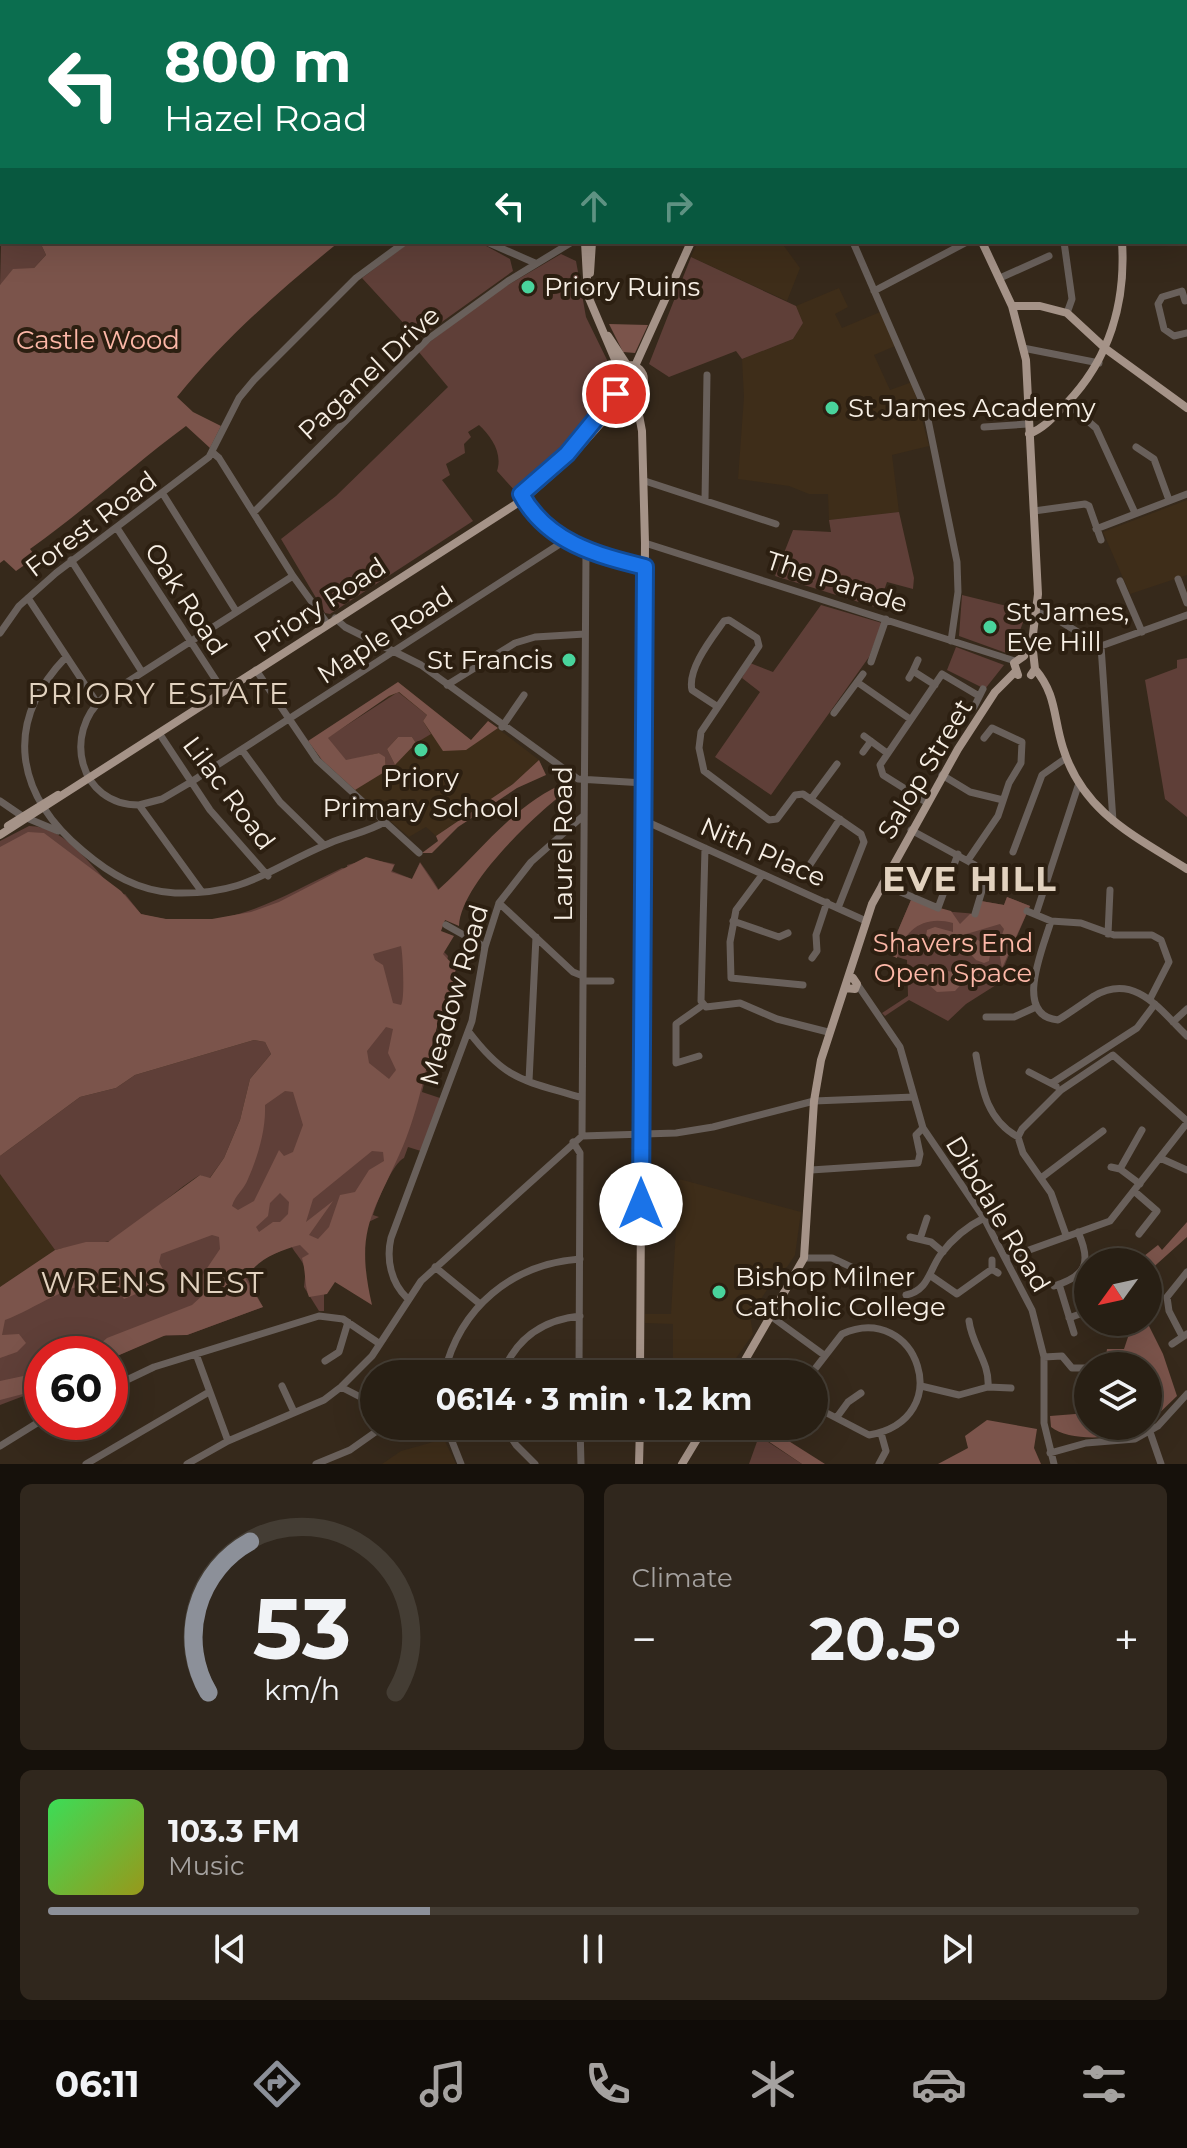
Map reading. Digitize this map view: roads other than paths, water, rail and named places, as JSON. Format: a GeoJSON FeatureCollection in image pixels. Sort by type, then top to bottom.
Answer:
{"type":"FeatureCollection","features":[{"type":"Feature","properties":{"kind":"main road"},"geometry":{"type":"LineString","coordinates":[[617,371],[631,366],[690,244]]}},
{"type":"Feature","properties":{"kind":"main road"},"geometry":{"type":"LineString","coordinates":[[983,244],[1012,306],[1023,348],[1034,511],[1036,612],[1032,642],[1033,669]]}},
{"type":"Feature","properties":{"kind":"main road"},"geometry":{"type":"LineString","coordinates":[[1029,434],[1039,431],[1067,403],[1099,364],[1106,349],[1120,293],[1122,244]]}},
{"type":"Feature","properties":{"kind":"main road"},"geometry":{"type":"LineString","coordinates":[[586,247],[597,311],[631,366],[644,380],[630,394]]}},
{"type":"Feature","properties":{"kind":"main road"},"geometry":{"type":"LineString","coordinates":[[586,247],[592,310],[616,362],[617,389],[630,394]]}},
{"type":"Feature","properties":{"kind":"main road"},"geometry":{"type":"LineString","coordinates":[[1012,306],[1040,306],[1067,313],[1106,349],[1187,408]]}},
{"type":"Feature","properties":{"kind":"main road","name":"Priory Road"},"geometry":{"type":"LineString","coordinates":[[474,529],[506,504],[522,496],[584,435],[617,389]]}},
{"type":"Feature","properties":{"kind":"main road"},"geometry":{"type":"LineString","coordinates":[[630,394],[642,431],[645,481],[638,1360]]}},
{"type":"Feature","properties":{"kind":"main road","name":"Priory Road"},"geometry":{"type":"LineString","coordinates":[[0,834],[522,496],[568,460],[630,394]]}},
{"type":"Feature","properties":{"kind":"main road"},"geometry":{"type":"LineString","coordinates":[[1032,642],[1020,658],[1017,674],[1033,669]]}},
{"type":"Feature","properties":{"kind":"main road"},"geometry":{"type":"LineString","coordinates":[[1020,658],[1045,681],[1052,695],[1066,758],[1078,786],[1113,821],[1187,869]]}},
{"type":"Feature","properties":{"kind":"main road","name":"Salop Street"},"geometry":{"type":"LineString","coordinates":[[804,1258],[814,1101],[828,1032],[850,986],[852,966],[866,921],[882,884],[942,775],[1002,684],[1017,674]]}},
{"type":"Feature","properties":{"kind":"main road","name":"Priory Road"},"geometry":{"type":"LineString","coordinates":[[42,807],[66,792]]}},
{"type":"Feature","properties":{"kind":"main road"},"geometry":{"type":"LineString","coordinates":[[746,1360],[804,1258]]}},
{"type":"Feature","properties":{"kind":"main road"},"geometry":{"type":"LineString","coordinates":[[639,1464],[640,1440]]}},
{"type":"Feature","properties":{"kind":"main road"},"geometry":{"type":"LineString","coordinates":[[682,1464],[696,1440]]}},
{"type":"Feature","properties":{"kind":"main road"},"geometry":{"type":"LineString","coordinates":[[690,1464],[696,1440]]}},
{"type":"Feature","properties":{"kind":"street"},"geometry":{"type":"LineString","coordinates":[[402,244],[356,278],[254,380],[239,398],[212,452],[219,458],[293,576],[331,620],[396,651],[584,782],[644,783]]}},
{"type":"Feature","properties":{"kind":"street"},"geometry":{"type":"LineString","coordinates":[[492,244],[535,263]]}},
{"type":"Feature","properties":{"kind":"street","name":"Paganel Drive"},"geometry":{"type":"LineString","coordinates":[[254,512],[428,339],[535,263],[569,244]]}},
{"type":"Feature","properties":{"kind":"street"},"geometry":{"type":"LineString","coordinates":[[854,244],[929,421],[957,562],[958,592],[951,641]]}},
{"type":"Feature","properties":{"kind":"street"},"geometry":{"type":"LineString","coordinates":[[874,291],[963,244]]}},
{"type":"Feature","properties":{"kind":"street"},"geometry":{"type":"LineString","coordinates":[[1064,244],[1072,299],[1067,313]]}},
{"type":"Feature","properties":{"kind":"street","name":"Paganel Drive"},"geometry":{"type":"LineString","coordinates":[[561,249],[586,247]]}},
{"type":"Feature","properties":{"kind":"street"},"geometry":{"type":"LineString","coordinates":[[1000,278],[1049,256]]}},
{"type":"Feature","properties":{"kind":"street"},"geometry":{"type":"LineString","coordinates":[[1185,301],[1182,291],[1162,297],[1158,304],[1168,333],[1174,336],[1187,333]]}},
{"type":"Feature","properties":{"kind":"street"},"geometry":{"type":"LineString","coordinates":[[1023,348],[1099,364]]}},
{"type":"Feature","properties":{"kind":"street"},"geometry":{"type":"LineString","coordinates":[[705,500],[707,375]]}},
{"type":"Feature","properties":{"kind":"street"},"geometry":{"type":"LineString","coordinates":[[1067,403],[1096,428],[1135,513]]}},
{"type":"Feature","properties":{"kind":"street"},"geometry":{"type":"LineString","coordinates":[[984,427],[1028,424]]}},
{"type":"Feature","properties":{"kind":"street"},"geometry":{"type":"LineString","coordinates":[[1136,447],[1154,459],[1169,500]]}},
{"type":"Feature","properties":{"kind":"street","name":"Forest Road"},"geometry":{"type":"LineString","coordinates":[[0,633],[28,598],[71,560],[163,494],[212,452]]}},
{"type":"Feature","properties":{"kind":"street"},"geometry":{"type":"LineString","coordinates":[[645,481],[776,524]]}},
{"type":"Feature","properties":{"kind":"street"},"geometry":{"type":"LineString","coordinates":[[163,494],[236,611]]}},
{"type":"Feature","properties":{"kind":"street"},"geometry":{"type":"LineString","coordinates":[[1096,529],[1187,494]]}},
{"type":"Feature","properties":{"kind":"street"},"geometry":{"type":"LineString","coordinates":[[522,496],[544,523],[586,552],[645,567]]}},
{"type":"Feature","properties":{"kind":"street"},"geometry":{"type":"LineString","coordinates":[[1034,511],[1085,504],[1089,506],[1101,540]]}},
{"type":"Feature","properties":{"kind":"street","name":"Oak Road"},"geometry":{"type":"LineString","coordinates":[[117,528],[223,691]]}},
{"type":"Feature","properties":{"kind":"street","name":"Maple Road"},"geometry":{"type":"LineString","coordinates":[[139,805],[162,799],[191,782],[566,540]]}},
{"type":"Feature","properties":{"kind":"street","name":"The Parade"},"geometry":{"type":"LineString","coordinates":[[645,543],[951,641],[1020,658]]}},
{"type":"Feature","properties":{"kind":"street","name":"Laurel Road"},"geometry":{"type":"LineString","coordinates":[[582,1136],[586,552]]}},
{"type":"Feature","properties":{"kind":"street"},"geometry":{"type":"LineString","coordinates":[[71,560],[142,672]]}},
{"type":"Feature","properties":{"kind":"street"},"geometry":{"type":"LineString","coordinates":[[202,892],[139,805],[115,801],[89,777],[80,760],[84,720],[97,703],[293,576]]}},
{"type":"Feature","properties":{"kind":"street"},"geometry":{"type":"LineString","coordinates":[[1178,579],[1187,603]]}},
{"type":"Feature","properties":{"kind":"street"},"geometry":{"type":"LineString","coordinates":[[1120,581],[1142,632]]}},
{"type":"Feature","properties":{"kind":"street"},"geometry":{"type":"LineString","coordinates":[[1114,594],[1124,590]]}},
{"type":"Feature","properties":{"kind":"street"},"geometry":{"type":"LineString","coordinates":[[28,598],[97,703]]}},
{"type":"Feature","properties":{"kind":"street"},"geometry":{"type":"LineString","coordinates":[[1036,612],[1053,617],[1101,646],[1187,615]]}},
{"type":"Feature","properties":{"kind":"street"},"geometry":{"type":"LineString","coordinates":[[871,662],[886,619]]}},
{"type":"Feature","properties":{"kind":"street"},"geometry":{"type":"LineString","coordinates":[[718,707],[692,690],[691,682],[708,644],[724,621],[729,620],[757,638],[759,646],[699,741],[702,765],[708,777],[773,821],[795,795],[803,794],[861,834],[864,842],[838,908]]}},
{"type":"Feature","properties":{"kind":"street"},"geometry":{"type":"LineString","coordinates":[[447,685],[515,643],[535,637],[585,634]]}},
{"type":"Feature","properties":{"kind":"street"},"geometry":{"type":"LineString","coordinates":[[1101,646],[1113,821]]}},
{"type":"Feature","properties":{"kind":"street"},"geometry":{"type":"LineString","coordinates":[[58,831],[42,807],[27,766],[26,730],[34,700],[66,657]]}},
{"type":"Feature","properties":{"kind":"street"},"geometry":{"type":"LineString","coordinates":[[918,660],[911,674],[935,685]]}},
{"type":"Feature","properties":{"kind":"street"},"geometry":{"type":"LineString","coordinates":[[256,670],[317,760],[419,853]]}},
{"type":"Feature","properties":{"kind":"street"},"geometry":{"type":"LineString","coordinates":[[834,713],[863,674]]}},
{"type":"Feature","properties":{"kind":"street"},"geometry":{"type":"LineString","coordinates":[[926,802],[883,775],[880,765],[942,674],[981,692],[974,707]]}},
{"type":"Feature","properties":{"kind":"street"},"geometry":{"type":"LineString","coordinates":[[857,682],[910,719]]}},
{"type":"Feature","properties":{"kind":"street"},"geometry":{"type":"LineString","coordinates":[[502,727],[524,695]]}},
{"type":"Feature","properties":{"kind":"street"},"geometry":{"type":"LineString","coordinates":[[984,738],[992,728],[1022,742],[1034,743]]}},
{"type":"Feature","properties":{"kind":"street","name":"Lilac Road"},"geometry":{"type":"LineString","coordinates":[[159,733],[226,831],[268,876]]}},
{"type":"Feature","properties":{"kind":"street"},"geometry":{"type":"LineString","coordinates":[[863,752],[868,739],[887,753]]}},
{"type":"Feature","properties":{"kind":"street"},"geometry":{"type":"LineString","coordinates":[[968,860],[998,816],[1021,763],[1022,742]]}},
{"type":"Feature","properties":{"kind":"street"},"geometry":{"type":"LineString","coordinates":[[242,750],[280,802],[324,845]]}},
{"type":"Feature","properties":{"kind":"street"},"geometry":{"type":"LineString","coordinates":[[1013,852],[1042,775],[1066,758]]}},
{"type":"Feature","properties":{"kind":"street"},"geometry":{"type":"LineString","coordinates":[[811,799],[837,764]]}},
{"type":"Feature","properties":{"kind":"street"},"geometry":{"type":"LineString","coordinates":[[942,775],[970,792],[1003,800]]}},
{"type":"Feature","properties":{"kind":"street"},"geometry":{"type":"LineString","coordinates":[[1052,1083],[1137,1028],[1169,962],[1165,945],[1152,935],[1108,934],[1081,923],[1051,921],[1032,913],[1078,786]]}},
{"type":"Feature","properties":{"kind":"street"},"geometry":{"type":"LineString","coordinates":[[0,801],[26,818],[58,831],[114,876],[150,889],[202,892],[235,887],[268,876],[324,845],[386,821]]}},
{"type":"Feature","properties":{"kind":"street","name":"Meadow Road"},"geometry":{"type":"LineString","coordinates":[[407,1298],[398,1288],[390,1267],[393,1230],[415,1181],[469,1032],[485,947],[499,903],[531,862],[583,816]]}},
{"type":"Feature","properties":{"kind":"street"},"geometry":{"type":"LineString","coordinates":[[809,866],[840,819]]}},
{"type":"Feature","properties":{"kind":"street","name":"Nith Place"},"geometry":{"type":"LineString","coordinates":[[643,820],[866,921]]}},
{"type":"Feature","properties":{"kind":"street"},"geometry":{"type":"LineString","coordinates":[[911,830],[968,860],[982,873],[984,884],[975,914]]}},
{"type":"Feature","properties":{"kind":"street"},"geometry":{"type":"LineString","coordinates":[[703,1005],[702,862],[705,848]]}},
{"type":"Feature","properties":{"kind":"street"},"geometry":{"type":"LineString","coordinates":[[882,884],[931,907],[940,906],[958,854]]}},
{"type":"Feature","properties":{"kind":"street"},"geometry":{"type":"LineString","coordinates":[[762,875],[736,910],[728,978],[750,977],[803,985]]}},
{"type":"Feature","properties":{"kind":"street"},"geometry":{"type":"LineString","coordinates":[[1108,934],[1110,890]]}},
{"type":"Feature","properties":{"kind":"street"},"geometry":{"type":"LineString","coordinates":[[812,958],[817,951],[816,935],[827,902]]}},
{"type":"Feature","properties":{"kind":"street"},"geometry":{"type":"LineString","coordinates":[[499,903],[583,979],[611,981]]}},
{"type":"Feature","properties":{"kind":"street"},"geometry":{"type":"LineString","coordinates":[[733,921],[775,936],[788,933]]}},
{"type":"Feature","properties":{"kind":"street"},"geometry":{"type":"LineString","coordinates":[[1051,921],[1032,988],[1036,1007],[1049,1019],[1058,1020],[1112,989],[1134,989],[1187,1036]]}},
{"type":"Feature","properties":{"kind":"street"},"geometry":{"type":"LineString","coordinates":[[446,925],[485,947]]}},
{"type":"Feature","properties":{"kind":"street"},"geometry":{"type":"LineString","coordinates":[[529,1081],[536,937]]}},
{"type":"Feature","properties":{"kind":"street"},"geometry":{"type":"LineString","coordinates":[[789,995],[790,984]]}},
{"type":"Feature","properties":{"kind":"street","name":"Dibdale Road"},"geometry":{"type":"LineString","coordinates":[[850,986],[868,995],[900,1047],[923,1128],[984,1218],[1032,1310],[1044,1357],[1044,1423],[1054,1464]]}},
{"type":"Feature","properties":{"kind":"street"},"geometry":{"type":"LineString","coordinates":[[699,1056],[676,1068],[676,1024],[703,1005],[740,1003],[777,1019],[828,1032]]}},
{"type":"Feature","properties":{"kind":"street"},"geometry":{"type":"LineString","coordinates":[[989,1021],[1014,1017],[1036,1007]]}},
{"type":"Feature","properties":{"kind":"street"},"geometry":{"type":"LineString","coordinates":[[1173,1022],[1187,1009]]}},
{"type":"Feature","properties":{"kind":"street"},"geometry":{"type":"LineString","coordinates":[[469,1032],[490,1059],[511,1076],[582,1098]]}},
{"type":"Feature","properties":{"kind":"street"},"geometry":{"type":"LineString","coordinates":[[976,1055],[982,1065],[987,1106],[1008,1132],[1018,1137]]}},
{"type":"Feature","properties":{"kind":"street"},"geometry":{"type":"LineString","coordinates":[[1007,1258],[1110,1221],[1187,1122],[1113,1055],[1061,1090],[1022,1129],[1018,1137],[1019,1145],[1051,1193],[1066,1235]]}},
{"type":"Feature","properties":{"kind":"street"},"geometry":{"type":"LineString","coordinates":[[1029,1072],[1061,1090]]}},
{"type":"Feature","properties":{"kind":"street"},"geometry":{"type":"LineString","coordinates":[[187,1464],[228,1441],[324,1400],[341,1387],[380,1344],[407,1298],[435,1267],[582,1136],[713,1127],[814,1101],[914,1097]]}},
{"type":"Feature","properties":{"kind":"street"},"geometry":{"type":"LineString","coordinates":[[811,1170],[918,1163],[920,1154],[916,1135],[923,1128]]}},
{"type":"Feature","properties":{"kind":"street"},"geometry":{"type":"LineString","coordinates":[[1120,1169],[1142,1128]]}},
{"type":"Feature","properties":{"kind":"street"},"geometry":{"type":"LineString","coordinates":[[1041,1178],[1103,1131]]}},
{"type":"Feature","properties":{"kind":"street"},"geometry":{"type":"LineString","coordinates":[[573,1142],[580,1153],[579,1360]]}},
{"type":"Feature","properties":{"kind":"street"},"geometry":{"type":"LineString","coordinates":[[1160,1158],[1187,1170]]}},
{"type":"Feature","properties":{"kind":"street"},"geometry":{"type":"LineString","coordinates":[[1111,1167],[1120,1169],[1140,1184]]}},
{"type":"Feature","properties":{"kind":"street"},"geometry":{"type":"LineString","coordinates":[[1134,1191],[1157,1211],[1139,1234]]}},
{"type":"Feature","properties":{"kind":"street"},"geometry":{"type":"LineString","coordinates":[[920,1239],[927,1218]]}},
{"type":"Feature","properties":{"kind":"street"},"geometry":{"type":"LineString","coordinates":[[906,1295],[920,1289],[931,1276],[943,1252],[961,1231],[984,1218]]}},
{"type":"Feature","properties":{"kind":"street"},"geometry":{"type":"LineString","coordinates":[[1074,1333],[1056,1285],[1082,1272],[1086,1252],[1078,1232]]}},
{"type":"Feature","properties":{"kind":"street"},"geometry":{"type":"LineString","coordinates":[[910,1237],[943,1252]]}},
{"type":"Feature","properties":{"kind":"street"},"geometry":{"type":"LineString","coordinates":[[804,1258],[832,1258],[879,1280]]}},
{"type":"Feature","properties":{"kind":"street"},"geometry":{"type":"LineString","coordinates":[[449,1360],[458,1335],[480,1304],[527,1270],[580,1259]]}},
{"type":"Feature","properties":{"kind":"street"},"geometry":{"type":"LineString","coordinates":[[870,1275],[874,1266]]}},
{"type":"Feature","properties":{"kind":"street"},"geometry":{"type":"LineString","coordinates":[[435,1267],[480,1304]]}},
{"type":"Feature","properties":{"kind":"street"},"geometry":{"type":"LineString","coordinates":[[931,1276],[957,1294],[994,1268]]}},
{"type":"Feature","properties":{"kind":"street"},"geometry":{"type":"LineString","coordinates":[[1172,1344],[1184,1335],[1169,1311],[1167,1297],[1187,1272]]}},
{"type":"Feature","properties":{"kind":"street"},"geometry":{"type":"LineString","coordinates":[[128,1379],[154,1367],[319,1316],[348,1322],[380,1344]]}},
{"type":"Feature","properties":{"kind":"street"},"geometry":{"type":"LineString","coordinates":[[509,1360],[538,1328],[560,1318],[580,1316]]}},
{"type":"Feature","properties":{"kind":"street"},"geometry":{"type":"LineString","coordinates":[[1069,1318],[1074,1316]]}},
{"type":"Feature","properties":{"kind":"street"},"geometry":{"type":"LineString","coordinates":[[772,1317],[824,1355]]}},
{"type":"Feature","properties":{"kind":"street"},"geometry":{"type":"LineString","coordinates":[[969,1321],[970,1332],[987,1368],[988,1387]]}},
{"type":"Feature","properties":{"kind":"street"},"geometry":{"type":"LineString","coordinates":[[325,1361],[339,1352],[348,1322]]}},
{"type":"Feature","properties":{"kind":"street"},"geometry":{"type":"LineString","coordinates":[[970,1332],[981,1329]]}},
{"type":"Feature","properties":{"kind":"street"},"geometry":{"type":"LineString","coordinates":[[821,1360],[846,1332],[877,1330],[895,1337],[911,1350],[921,1386],[921,1395],[911,1411],[881,1433],[860,1433],[828,1413]]}},
{"type":"Feature","properties":{"kind":"street"},"geometry":{"type":"LineString","coordinates":[[196,1354],[228,1441]]}},
{"type":"Feature","properties":{"kind":"street"},"geometry":{"type":"LineString","coordinates":[[1044,1357],[1062,1356],[1074,1368]]}},
{"type":"Feature","properties":{"kind":"street"},"geometry":{"type":"LineString","coordinates":[[282,1386],[294,1412]]}},
{"type":"Feature","properties":{"kind":"street"},"geometry":{"type":"LineString","coordinates":[[921,1386],[959,1395],[988,1387],[1014,1388]]}},
{"type":"Feature","properties":{"kind":"street"},"geometry":{"type":"LineString","coordinates":[[341,1387],[360,1397]]}},
{"type":"Feature","properties":{"kind":"street"},"geometry":{"type":"LineString","coordinates":[[837,1417],[857,1395],[847,1388]]}},
{"type":"Feature","properties":{"kind":"street"},"geometry":{"type":"LineString","coordinates":[[86,1464],[209,1392]]}},
{"type":"Feature","properties":{"kind":"street"},"geometry":{"type":"LineString","coordinates":[[1162,1420],[1187,1394]]}},
{"type":"Feature","properties":{"kind":"street"},"geometry":{"type":"LineString","coordinates":[[0,1446],[24,1431]]}},
{"type":"Feature","properties":{"kind":"street"},"geometry":{"type":"LineString","coordinates":[[879,1464],[886,1451],[881,1433]]}},
{"type":"Feature","properties":{"kind":"street"},"geometry":{"type":"LineString","coordinates":[[316,1464],[350,1450],[364,1440]]}},
{"type":"Feature","properties":{"kind":"street"},"geometry":{"type":"LineString","coordinates":[[452,1440],[461,1464]]}},
{"type":"Feature","properties":{"kind":"street"},"geometry":{"type":"LineString","coordinates":[[513,1440],[535,1464]]}},
{"type":"Feature","properties":{"kind":"street"},"geometry":{"type":"LineString","coordinates":[[580,1440],[581,1464]]}},
{"type":"Feature","properties":{"kind":"street"},"geometry":{"type":"LineString","coordinates":[[1050,1453],[1086,1443],[1123,1440]]}},
{"type":"Feature","properties":{"kind":"street"},"geometry":{"type":"LineString","coordinates":[[1153,1440],[1161,1464]]}},
{"type":"Feature","properties":{"kind":"street"},"geometry":{"type":"LineString","coordinates":[[204,1454],[209,1464]]}},
{"type":"Feature","properties":{"kind":"place","name":"Priory Ruins"},"geometry":{"type":"Point","coordinates":[528,287]}},
{"type":"Feature","properties":{"kind":"place","name":"St James Academy"},"geometry":{"type":"Point","coordinates":[832,408]}},
{"type":"Feature","properties":{"kind":"place","name":"St James, Eve Hill"},"geometry":{"type":"Point","coordinates":[990,627]}},
{"type":"Feature","properties":{"kind":"place","name":"St Francis"},"geometry":{"type":"Point","coordinates":[569,660]}},
{"type":"Feature","properties":{"kind":"place","name":"Priory Primary School"},"geometry":{"type":"Point","coordinates":[421,750]}},
{"type":"Feature","properties":{"kind":"place","name":"Bishop Milner Catholic College"},"geometry":{"type":"Point","coordinates":[719,1292]}},
{"type":"Feature","properties":{"kind":"district","name":"PRIORY ESTATE"},"geometry":{"type":"Point","coordinates":[159,693]}},
{"type":"Feature","properties":{"kind":"district","name":"EVE HILL"},"geometry":{"type":"Point","coordinates":[970,879]}},
{"type":"Feature","properties":{"kind":"district","name":"WRENS NEST"},"geometry":{"type":"Point","coordinates":[153,1282]}},
{"type":"Feature","properties":{"kind":"park label","name":"Castle Wood"},"geometry":{"type":"Point","coordinates":[98,340]}},
{"type":"Feature","properties":{"kind":"park label","name":"Shavers End Open Space"},"geometry":{"type":"Point","coordinates":[953,958]}}]}
